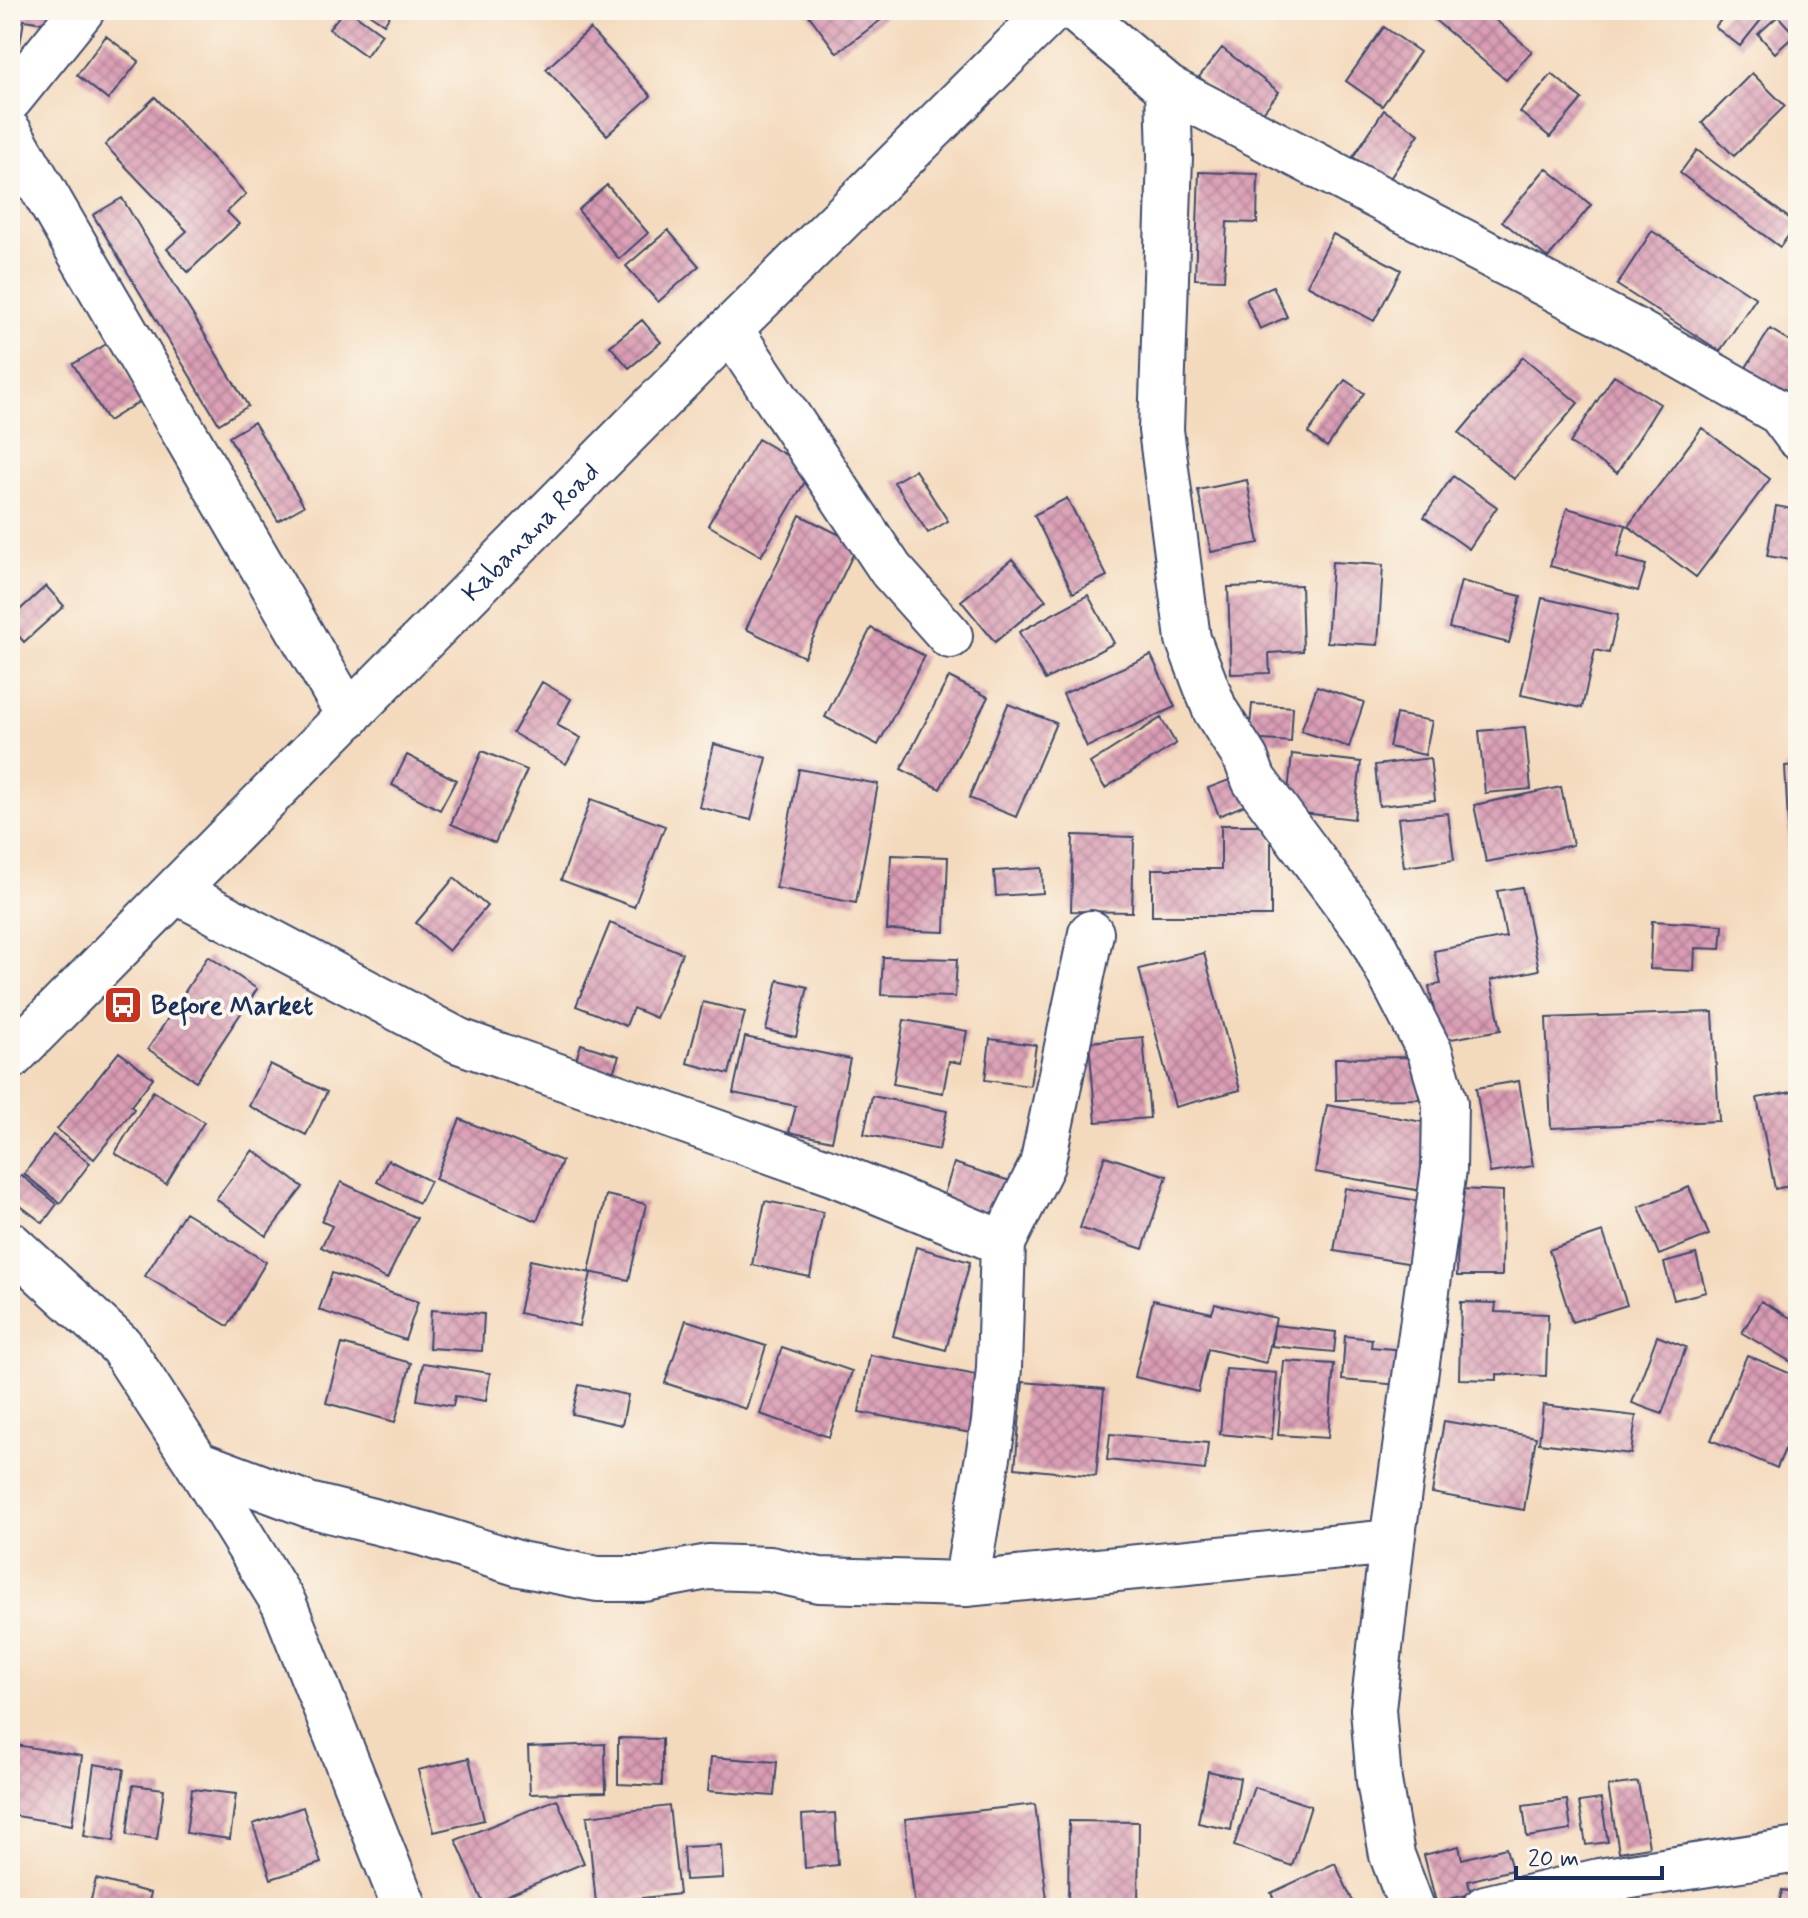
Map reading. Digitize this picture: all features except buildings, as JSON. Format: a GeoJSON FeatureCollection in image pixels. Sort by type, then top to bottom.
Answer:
{"type":"FeatureCollection","features":[{"type":"Feature","properties":{"kind":"street"},"geometry":{"type":"LineString","coordinates":[[10,99],[82,10]]}},
{"type":"Feature","properties":{"kind":"street","name":"Kabanana Road"},"geometry":{"type":"LineString","coordinates":[[10,1058],[730,329],[1052,10]]}},
{"type":"Feature","properties":{"kind":"street"},"geometry":{"type":"LineString","coordinates":[[1075,10],[1168,88],[1636,331],[1780,413],[1798,437]]}},
{"type":"Feature","properties":{"kind":"street"},"geometry":{"type":"LineString","coordinates":[[1168,88],[1170,156],[1161,430],[1188,639],[1215,710],[1246,759],[1254,780],[1370,936],[1430,1052],[1445,1103],[1444,1169],[1392,1542],[1373,1709],[1379,1781],[1392,1855],[1412,1908]]}},
{"type":"Feature","properties":{"kind":"street"},"geometry":{"type":"LineString","coordinates":[[10,133],[349,716]]}},
{"type":"Feature","properties":{"kind":"street"},"geometry":{"type":"LineString","coordinates":[[730,329],[891,570],[950,636]]}},
{"type":"Feature","properties":{"kind":"street"},"geometry":{"type":"LineString","coordinates":[[176,891],[459,1041],[832,1173],[1003,1243]]}},
{"type":"Feature","properties":{"kind":"street"},"geometry":{"type":"LineString","coordinates":[[966,1584],[994,1422],[1003,1243],[1042,1165],[1091,933]]}},
{"type":"Feature","properties":{"kind":"street"},"geometry":{"type":"LineString","coordinates":[[10,1244],[121,1346],[284,1604],[405,1908]]}},
{"type":"Feature","properties":{"kind":"street"},"geometry":{"type":"LineString","coordinates":[[197,1463],[309,1505],[425,1534],[520,1564],[597,1579],[645,1579],[708,1567],[770,1569],[819,1580],[966,1584],[1392,1542]]}},
{"type":"Feature","properties":{"kind":"street"},"geometry":{"type":"LineString","coordinates":[[1485,1908],[1599,1881],[1798,1850]]}},
{"type":"Feature","properties":{"kind":"place","name":"Before Market"},"geometry":{"type":"Point","coordinates":[123,1005]}}]}
